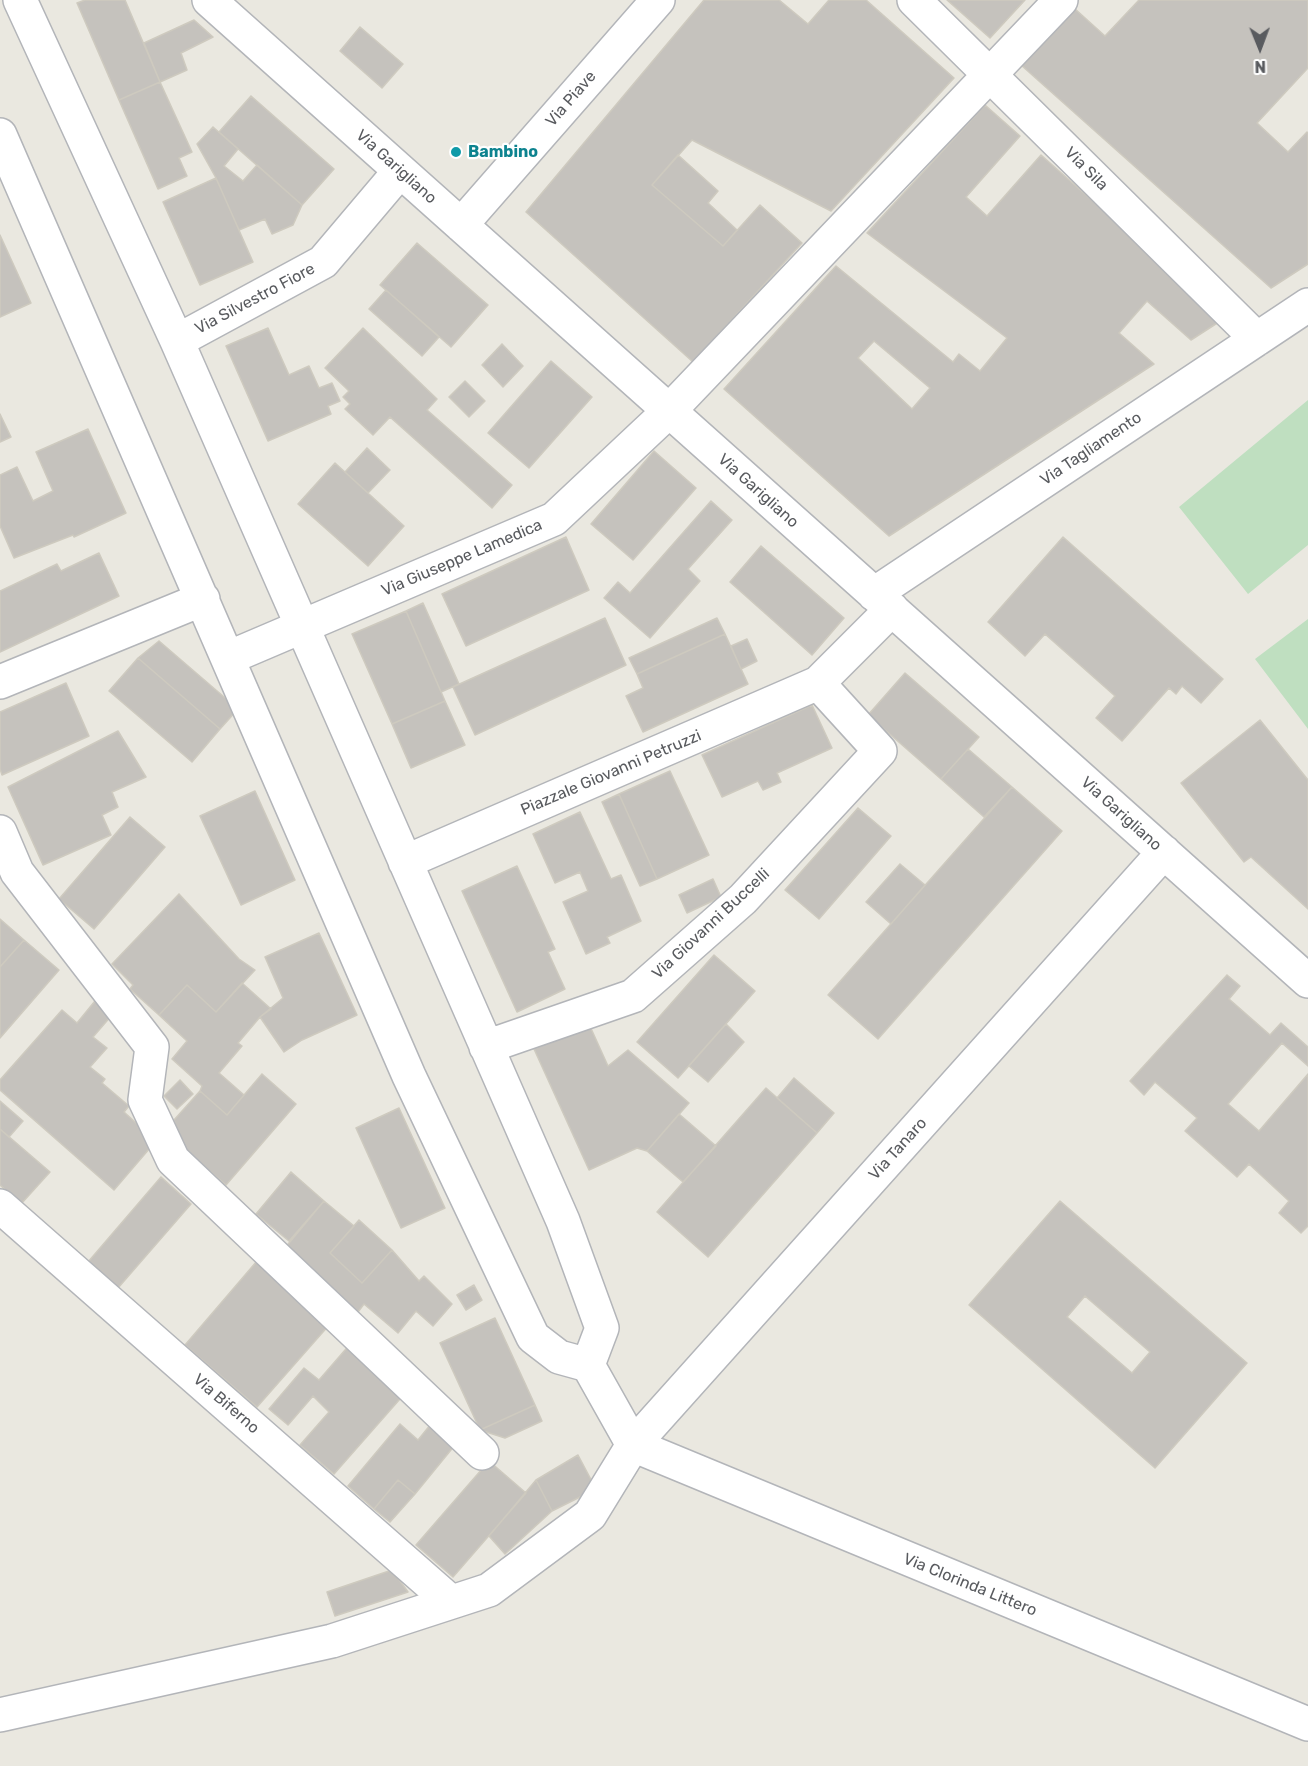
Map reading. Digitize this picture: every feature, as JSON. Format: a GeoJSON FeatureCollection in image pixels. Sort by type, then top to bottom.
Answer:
{"type":"FeatureCollection","features":[{"type":"Feature","properties":{"kind":"street"},"geometry":{"type":"LineString","coordinates":[[20,0],[177,341],[563,1221],[602,1328],[588,1365]]}},
{"type":"Feature","properties":{"kind":"street","name":"Via Garigliano"},"geometry":{"type":"LineString","coordinates":[[209,0],[461,225],[665,415],[883,602],[1308,981]]}},
{"type":"Feature","properties":{"kind":"street","name":"Via Piave"},"geometry":{"type":"LineString","coordinates":[[461,225],[658,0]]}},
{"type":"Feature","properties":{"kind":"street","name":"Via Sila"},"geometry":{"type":"LineString","coordinates":[[914,0],[1257,339]]}},
{"type":"Feature","properties":{"kind":"street","name":"Via Giuseppe Lamedica"},"geometry":{"type":"LineString","coordinates":[[228,658],[554,519],[665,415],[1061,0]]}},
{"type":"Feature","properties":{"kind":"street"},"geometry":{"type":"LineString","coordinates":[[0,135],[409,1076],[533,1337],[559,1357],[588,1365],[633,1445]]}},
{"type":"Feature","properties":{"kind":"street","name":"Via Silvestro Fiore"},"geometry":{"type":"LineString","coordinates":[[177,341],[323,262],[400,171]]}},
{"type":"Feature","properties":{"kind":"street","name":"Via Tagliamento"},"geometry":{"type":"LineString","coordinates":[[818,683],[883,602],[1308,305]]}},
{"type":"Feature","properties":{"kind":"street"},"geometry":{"type":"LineString","coordinates":[[0,682],[203,599]]}},
{"type":"Feature","properties":{"kind":"street","name":"Piazzale Giovanni Petruzzi"},"geometry":{"type":"LineString","coordinates":[[405,862],[818,683]]}},
{"type":"Feature","properties":{"kind":"street","name":"Via Giovanni Buccelli"},"geometry":{"type":"LineString","coordinates":[[486,1047],[633,996],[743,899],[880,751],[818,683]]}},
{"type":"Feature","properties":{"kind":"street"},"geometry":{"type":"LineString","coordinates":[[0,831],[17,873],[152,1047],[145,1100],[173,1160],[482,1453]]}},
{"type":"Feature","properties":{"kind":"street","name":"Via Tanaro"},"geometry":{"type":"LineString","coordinates":[[0,1715],[332,1641],[489,1590],[590,1515],[633,1445],[1164,852]]}},
{"type":"Feature","properties":{"kind":"street","name":"Via Biferno"},"geometry":{"type":"LineString","coordinates":[[0,1206],[451,1602]]}},
{"type":"Feature","properties":{"kind":"street","name":"Via Clorinda Littero"},"geometry":{"type":"LineString","coordinates":[[633,1445],[1308,1724]]}},
{"type":"Feature","properties":{"kind":"green space"},"geometry":{"type":"Polygon","coordinates":[[[1308,400],[1308,545],[1248,594],[1179,507],[1308,400]]]}},
{"type":"Feature","properties":{"kind":"green space"},"geometry":{"type":"Polygon","coordinates":[[[1308,619],[1308,729],[1255,659],[1308,619]]]}},
{"type":"Feature","properties":{"kind":"building"},"geometry":{"type":"Polygon","coordinates":[[[85,0],[125,0],[160,82],[119,100],[77,3],[85,0]]]}},
{"type":"Feature","properties":{"kind":"building"},"geometry":{"type":"Polygon","coordinates":[[[704,0],[779,0],[808,24],[829,0],[866,0],[954,78],[831,211],[692,140],[652,185],[723,246],[760,205],[802,243],[693,362],[526,212],[704,0]]]}},
{"type":"Feature","properties":{"kind":"building"},"geometry":{"type":"Polygon","coordinates":[[[947,0],[1025,0],[990,38],[947,0]]]}},
{"type":"Feature","properties":{"kind":"building"},"geometry":{"type":"Polygon","coordinates":[[[1139,0],[1308,0],[1308,68],[1257,123],[1288,152],[1308,133],[1308,264],[1271,288],[1021,65],[1074,8],[1105,36],[1139,0]]]}},
{"type":"Feature","properties":{"kind":"building"},"geometry":{"type":"Polygon","coordinates":[[[194,20],[213,37],[181,53],[187,70],[160,82],[144,43],[194,20]]]}},
{"type":"Feature","properties":{"kind":"building"},"geometry":{"type":"Polygon","coordinates":[[[360,27],[403,64],[382,88],[340,51],[360,27]]]}},
{"type":"Feature","properties":{"kind":"building"},"geometry":{"type":"Polygon","coordinates":[[[160,82],[192,152],[179,158],[187,176],[158,189],[119,100],[160,82]]]}},
{"type":"Feature","properties":{"kind":"building"},"geometry":{"type":"Polygon","coordinates":[[[251,96],[334,169],[302,205],[219,132],[251,96]]]}},
{"type":"Feature","properties":{"kind":"building"},"geometry":{"type":"Polygon","coordinates":[[[985,105],[1020,136],[966,197],[987,216],[1041,155],[1225,318],[1191,340],[1147,301],[1119,333],[1154,364],[889,536],[724,389],[836,266],[953,362],[959,354],[980,371],[1007,338],[867,233],[985,105]],[[874,341],[858,358],[912,409],[930,388],[874,341]]]}},
{"type":"Feature","properties":{"kind":"building"},"geometry":{"type":"Polygon","coordinates":[[[213,127],[238,149],[224,166],[243,181],[257,165],[302,205],[293,225],[272,234],[265,219],[239,230],[216,178],[197,144],[213,127]]]}},
{"type":"Feature","properties":{"kind":"building"},"geometry":{"type":"Polygon","coordinates":[[[678,155],[718,191],[708,203],[737,230],[723,246],[652,185],[678,155]]]}},
{"type":"Feature","properties":{"kind":"building"},"geometry":{"type":"Polygon","coordinates":[[[216,178],[253,262],[200,285],[163,202],[216,178]]]}},
{"type":"Feature","properties":{"kind":"building"},"geometry":{"type":"Polygon","coordinates":[[[0,235],[31,303],[0,317],[0,235]]]}},
{"type":"Feature","properties":{"kind":"building"},"geometry":{"type":"Polygon","coordinates":[[[417,243],[488,305],[451,347],[380,285],[417,243]]]}},
{"type":"Feature","properties":{"kind":"building"},"geometry":{"type":"Polygon","coordinates":[[[386,290],[439,337],[422,356],[369,309],[386,290]]]}},
{"type":"Feature","properties":{"kind":"building"},"geometry":{"type":"Polygon","coordinates":[[[268,328],[289,375],[309,366],[319,388],[332,383],[340,401],[328,406],[331,414],[268,441],[226,346],[268,328]]]}},
{"type":"Feature","properties":{"kind":"building"},"geometry":{"type":"Polygon","coordinates":[[[363,328],[437,399],[427,410],[512,485],[492,508],[390,417],[373,435],[345,409],[350,404],[343,397],[349,391],[325,368],[363,328]]]}},
{"type":"Feature","properties":{"kind":"building"},"geometry":{"type":"Polygon","coordinates":[[[502,344],[523,366],[503,387],[482,365],[502,344]]]}},
{"type":"Feature","properties":{"kind":"building"},"geometry":{"type":"Polygon","coordinates":[[[551,361],[592,397],[529,468],[488,433],[551,361]]]}},
{"type":"Feature","properties":{"kind":"building"},"geometry":{"type":"Polygon","coordinates":[[[465,381],[485,401],[469,417],[449,397],[465,381]]]}},
{"type":"Feature","properties":{"kind":"building"},"geometry":{"type":"Polygon","coordinates":[[[0,414],[11,437],[0,442],[0,414]]]}},
{"type":"Feature","properties":{"kind":"building"},"geometry":{"type":"Polygon","coordinates":[[[88,429],[126,513],[74,537],[73,535],[14,558],[0,526],[0,475],[17,467],[33,501],[53,491],[36,452],[88,429]]]}},
{"type":"Feature","properties":{"kind":"building"},"geometry":{"type":"Polygon","coordinates":[[[367,448],[390,470],[368,493],[345,472],[367,448]]]}},
{"type":"Feature","properties":{"kind":"building"},"geometry":{"type":"Polygon","coordinates":[[[654,451],[696,488],[633,560],[591,524],[654,451]]]}},
{"type":"Feature","properties":{"kind":"building"},"geometry":{"type":"Polygon","coordinates":[[[335,463],[404,526],[368,566],[298,504],[335,463]]]}},
{"type":"Feature","properties":{"kind":"building"},"geometry":{"type":"Polygon","coordinates":[[[711,501],[732,520],[688,569],[700,581],[650,638],[604,598],[618,582],[630,593],[711,501]]]}},
{"type":"Feature","properties":{"kind":"building"},"geometry":{"type":"Polygon","coordinates":[[[566,537],[589,590],[466,646],[442,594],[566,537]]]}},
{"type":"Feature","properties":{"kind":"building"},"geometry":{"type":"Polygon","coordinates":[[[1063,537],[1223,679],[1201,703],[1182,686],[1176,694],[1169,688],[1122,741],[1096,718],[1115,696],[1045,634],[1025,656],[988,622],[1063,537]]]}},
{"type":"Feature","properties":{"kind":"building"},"geometry":{"type":"Polygon","coordinates":[[[761,546],[844,618],[812,655],[730,582],[761,546]]]}},
{"type":"Feature","properties":{"kind":"building"},"geometry":{"type":"Polygon","coordinates":[[[99,553],[119,596],[0,652],[0,591],[57,564],[61,571],[99,553]]]}},
{"type":"Feature","properties":{"kind":"building"},"geometry":{"type":"Polygon","coordinates":[[[423,603],[459,684],[441,692],[406,611],[423,603]]]}},
{"type":"Feature","properties":{"kind":"building"},"geometry":{"type":"Polygon","coordinates":[[[406,611],[445,701],[392,724],[352,634],[406,611]]]}},
{"type":"Feature","properties":{"kind":"building"},"geometry":{"type":"Polygon","coordinates":[[[605,618],[626,665],[475,735],[453,687],[605,618]]]}},
{"type":"Feature","properties":{"kind":"building"},"geometry":{"type":"Polygon","coordinates":[[[717,618],[725,634],[637,674],[629,658],[717,618]]]}},
{"type":"Feature","properties":{"kind":"building"},"geometry":{"type":"Polygon","coordinates":[[[725,634],[748,684],[643,732],[626,696],[643,688],[637,674],[725,634]]]}},
{"type":"Feature","properties":{"kind":"building"},"geometry":{"type":"Polygon","coordinates":[[[747,639],[757,661],[741,669],[731,646],[747,639]]]}},
{"type":"Feature","properties":{"kind":"building"},"geometry":{"type":"Polygon","coordinates":[[[159,641],[238,709],[220,729],[138,658],[159,641]]]}},
{"type":"Feature","properties":{"kind":"building"},"geometry":{"type":"Polygon","coordinates":[[[138,658],[220,729],[192,762],[109,691],[138,658]]]}},
{"type":"Feature","properties":{"kind":"building"},"geometry":{"type":"Polygon","coordinates":[[[905,673],[979,737],[941,779],[868,715],[905,673]]]}},
{"type":"Feature","properties":{"kind":"building"},"geometry":{"type":"Polygon","coordinates":[[[66,683],[89,736],[2,775],[0,769],[0,712],[66,683]]]}},
{"type":"Feature","properties":{"kind":"building"},"geometry":{"type":"Polygon","coordinates":[[[445,701],[465,745],[411,768],[392,724],[445,701]]]}},
{"type":"Feature","properties":{"kind":"building"},"geometry":{"type":"Polygon","coordinates":[[[812,705],[832,748],[777,773],[781,782],[763,790],[758,781],[722,797],[702,755],[812,705]]]}},
{"type":"Feature","properties":{"kind":"building"},"geometry":{"type":"Polygon","coordinates":[[[1260,720],[1308,780],[1308,909],[1251,857],[1244,862],[1181,783],[1260,720]]]}},
{"type":"Feature","properties":{"kind":"building"},"geometry":{"type":"Polygon","coordinates":[[[118,731],[146,777],[112,792],[118,807],[102,815],[111,835],[43,865],[8,787],[118,731]]]}},
{"type":"Feature","properties":{"kind":"building"},"geometry":{"type":"Polygon","coordinates":[[[968,749],[1012,787],[984,817],[941,779],[968,749]]]}},
{"type":"Feature","properties":{"kind":"building"},"geometry":{"type":"Polygon","coordinates":[[[670,771],[709,855],[657,879],[619,794],[670,771]]]}},
{"type":"Feature","properties":{"kind":"building"},"geometry":{"type":"Polygon","coordinates":[[[1012,787],[1062,831],[878,1039],[828,995],[1012,787]]]}},
{"type":"Feature","properties":{"kind":"building"},"geometry":{"type":"Polygon","coordinates":[[[255,791],[295,880],[241,905],[200,816],[255,791]]]}},
{"type":"Feature","properties":{"kind":"building"},"geometry":{"type":"Polygon","coordinates":[[[619,794],[657,879],[640,886],[602,802],[619,794]]]}},
{"type":"Feature","properties":{"kind":"building"},"geometry":{"type":"Polygon","coordinates":[[[858,808],[891,836],[819,919],[785,890],[858,808]]]}},
{"type":"Feature","properties":{"kind":"building"},"geometry":{"type":"Polygon","coordinates":[[[580,812],[611,879],[621,875],[641,921],[607,937],[610,943],[586,954],[563,902],[588,891],[580,872],[555,883],[533,834],[580,812]]]}},
{"type":"Feature","properties":{"kind":"building"},"geometry":{"type":"Polygon","coordinates":[[[130,817],[165,847],[94,929],[59,899],[130,817]]]}},
{"type":"Feature","properties":{"kind":"building"},"geometry":{"type":"Polygon","coordinates":[[[900,864],[925,885],[891,924],[866,902],[900,864]]]}},
{"type":"Feature","properties":{"kind":"building"},"geometry":{"type":"Polygon","coordinates":[[[517,866],[555,949],[548,952],[565,989],[517,1012],[462,891],[517,866]]]}},
{"type":"Feature","properties":{"kind":"building"},"geometry":{"type":"Polygon","coordinates":[[[713,879],[721,897],[687,913],[679,895],[713,879]]]}},
{"type":"Feature","properties":{"kind":"building"},"geometry":{"type":"Polygon","coordinates":[[[179,894],[239,959],[255,970],[216,1012],[187,985],[159,1015],[130,989],[133,985],[112,964],[179,894]]]}},
{"type":"Feature","properties":{"kind":"building"},"geometry":{"type":"Polygon","coordinates":[[[0,919],[24,940],[0,967],[0,919]]]}},
{"type":"Feature","properties":{"kind":"building"},"geometry":{"type":"Polygon","coordinates":[[[319,933],[357,1015],[302,1040],[284,1052],[260,1017],[283,998],[265,957],[319,933]]]}},
{"type":"Feature","properties":{"kind":"building"},"geometry":{"type":"Polygon","coordinates":[[[24,940],[59,970],[0,1038],[0,967],[24,940]]]}},
{"type":"Feature","properties":{"kind":"building"},"geometry":{"type":"Polygon","coordinates":[[[714,955],[755,991],[678,1078],[637,1042],[714,955]]]}},
{"type":"Feature","properties":{"kind":"building"},"geometry":{"type":"Polygon","coordinates":[[[1227,975],[1240,986],[1229,999],[1270,1035],[1281,1023],[1308,1047],[1308,1066],[1282,1043],[1228,1104],[1259,1131],[1308,1074],[1308,1226],[1301,1233],[1279,1213],[1289,1201],[1249,1164],[1237,1177],[1185,1131],[1197,1118],[1155,1082],[1144,1095],[1130,1081],[1227,975]]]}},
{"type":"Feature","properties":{"kind":"building"},"geometry":{"type":"Polygon","coordinates":[[[242,983],[271,1009],[260,1017],[238,1043],[242,1046],[219,1073],[244,1095],[227,1115],[200,1091],[202,1086],[172,1059],[187,1041],[159,1015],[187,985],[216,1012],[242,983]]]}},
{"type":"Feature","properties":{"kind":"building"},"geometry":{"type":"Polygon","coordinates":[[[95,1001],[112,1015],[93,1037],[107,1048],[90,1067],[105,1079],[102,1083],[129,1106],[124,1112],[156,1141],[114,1190],[0,1090],[0,1080],[62,1010],[77,1023],[95,1001]]]}},
{"type":"Feature","properties":{"kind":"building"},"geometry":{"type":"Polygon","coordinates":[[[589,1024],[608,1066],[628,1050],[689,1103],[647,1151],[637,1148],[589,1170],[534,1049],[589,1024]]]}},
{"type":"Feature","properties":{"kind":"building"},"geometry":{"type":"Polygon","coordinates":[[[726,1024],[744,1042],[708,1082],[689,1066],[726,1024]]]}},
{"type":"Feature","properties":{"kind":"building"},"geometry":{"type":"Polygon","coordinates":[[[262,1074],[296,1104],[226,1185],[182,1147],[174,1120],[200,1091],[227,1115],[262,1074]]]}},
{"type":"Feature","properties":{"kind":"building"},"geometry":{"type":"Polygon","coordinates":[[[794,1078],[834,1113],[817,1133],[777,1098],[794,1078]]]}},
{"type":"Feature","properties":{"kind":"building"},"geometry":{"type":"Polygon","coordinates":[[[180,1080],[193,1094],[177,1109],[164,1096],[180,1080]]]}},
{"type":"Feature","properties":{"kind":"building"},"geometry":{"type":"Polygon","coordinates":[[[766,1088],[817,1133],[708,1257],[657,1212],[766,1088]]]}},
{"type":"Feature","properties":{"kind":"building"},"geometry":{"type":"Polygon","coordinates":[[[0,1101],[23,1121],[9,1137],[0,1129],[0,1101]]]}},
{"type":"Feature","properties":{"kind":"building"},"geometry":{"type":"Polygon","coordinates":[[[399,1108],[445,1208],[401,1228],[356,1128],[399,1108]]]}},
{"type":"Feature","properties":{"kind":"building"},"geometry":{"type":"Polygon","coordinates":[[[679,1114],[716,1146],[683,1182],[647,1151],[679,1114]]]}},
{"type":"Feature","properties":{"kind":"building"},"geometry":{"type":"Polygon","coordinates":[[[0,1129],[50,1172],[21,1204],[0,1185],[0,1129]]]}},
{"type":"Feature","properties":{"kind":"building"},"geometry":{"type":"Polygon","coordinates":[[[291,1172],[324,1201],[289,1241],[256,1214],[291,1172]]]}},
{"type":"Feature","properties":{"kind":"building"},"geometry":{"type":"Polygon","coordinates":[[[161,1177],[191,1204],[118,1288],[88,1262],[161,1177]]]}},
{"type":"Feature","properties":{"kind":"building"},"geometry":{"type":"Polygon","coordinates":[[[324,1201],[354,1226],[330,1253],[362,1283],[392,1250],[419,1281],[424,1276],[452,1304],[433,1326],[416,1311],[398,1333],[364,1304],[358,1312],[284,1249],[324,1201]]]}},
{"type":"Feature","properties":{"kind":"building"},"geometry":{"type":"Polygon","coordinates":[[[1060,1201],[1247,1363],[1155,1468],[969,1305],[1060,1201]],[[1085,1296],[1067,1317],[1132,1373],[1150,1352],[1085,1296]]]}},
{"type":"Feature","properties":{"kind":"building"},"geometry":{"type":"Polygon","coordinates":[[[359,1220],[392,1250],[362,1283],[330,1253],[359,1220]]]}},
{"type":"Feature","properties":{"kind":"building"},"geometry":{"type":"Polygon","coordinates":[[[257,1261],[330,1324],[257,1407],[185,1345],[257,1261]]]}},
{"type":"Feature","properties":{"kind":"building"},"geometry":{"type":"Polygon","coordinates":[[[474,1285],[482,1300],[466,1310],[457,1295],[474,1285]]]}},
{"type":"Feature","properties":{"kind":"building"},"geometry":{"type":"Polygon","coordinates":[[[495,1318],[535,1405],[480,1430],[440,1343],[495,1318]]]}},
{"type":"Feature","properties":{"kind":"building"},"geometry":{"type":"Polygon","coordinates":[[[352,1342],[407,1391],[334,1474],[300,1445],[329,1412],[313,1396],[288,1425],[269,1409],[304,1368],[319,1380],[352,1342]]]}},
{"type":"Feature","properties":{"kind":"building"},"geometry":{"type":"Polygon","coordinates":[[[535,1405],[542,1421],[505,1438],[480,1430],[535,1405]]]}},
{"type":"Feature","properties":{"kind":"building"},"geometry":{"type":"Polygon","coordinates":[[[400,1424],[418,1440],[431,1424],[455,1445],[415,1494],[398,1480],[374,1509],[348,1486],[400,1424]]]}},
{"type":"Feature","properties":{"kind":"building"},"geometry":{"type":"Polygon","coordinates":[[[578,1455],[596,1489],[552,1511],[536,1480],[578,1455]]]}},
{"type":"Feature","properties":{"kind":"building"},"geometry":{"type":"Polygon","coordinates":[[[489,1461],[526,1493],[453,1577],[416,1545],[489,1461]]]}},
{"type":"Feature","properties":{"kind":"building"},"geometry":{"type":"Polygon","coordinates":[[[398,1480],[415,1494],[390,1522],[374,1509],[398,1480]]]}},
{"type":"Feature","properties":{"kind":"building"},"geometry":{"type":"Polygon","coordinates":[[[536,1480],[552,1511],[505,1554],[489,1536],[536,1480]]]}},
{"type":"Feature","properties":{"kind":"building"},"geometry":{"type":"Polygon","coordinates":[[[392,1570],[408,1592],[335,1616],[327,1592],[392,1570]]]}},
{"type":"Feature","properties":{"kind":"place","name":"Bambino"},"geometry":{"type":"Point","coordinates":[456,152]}}]}
